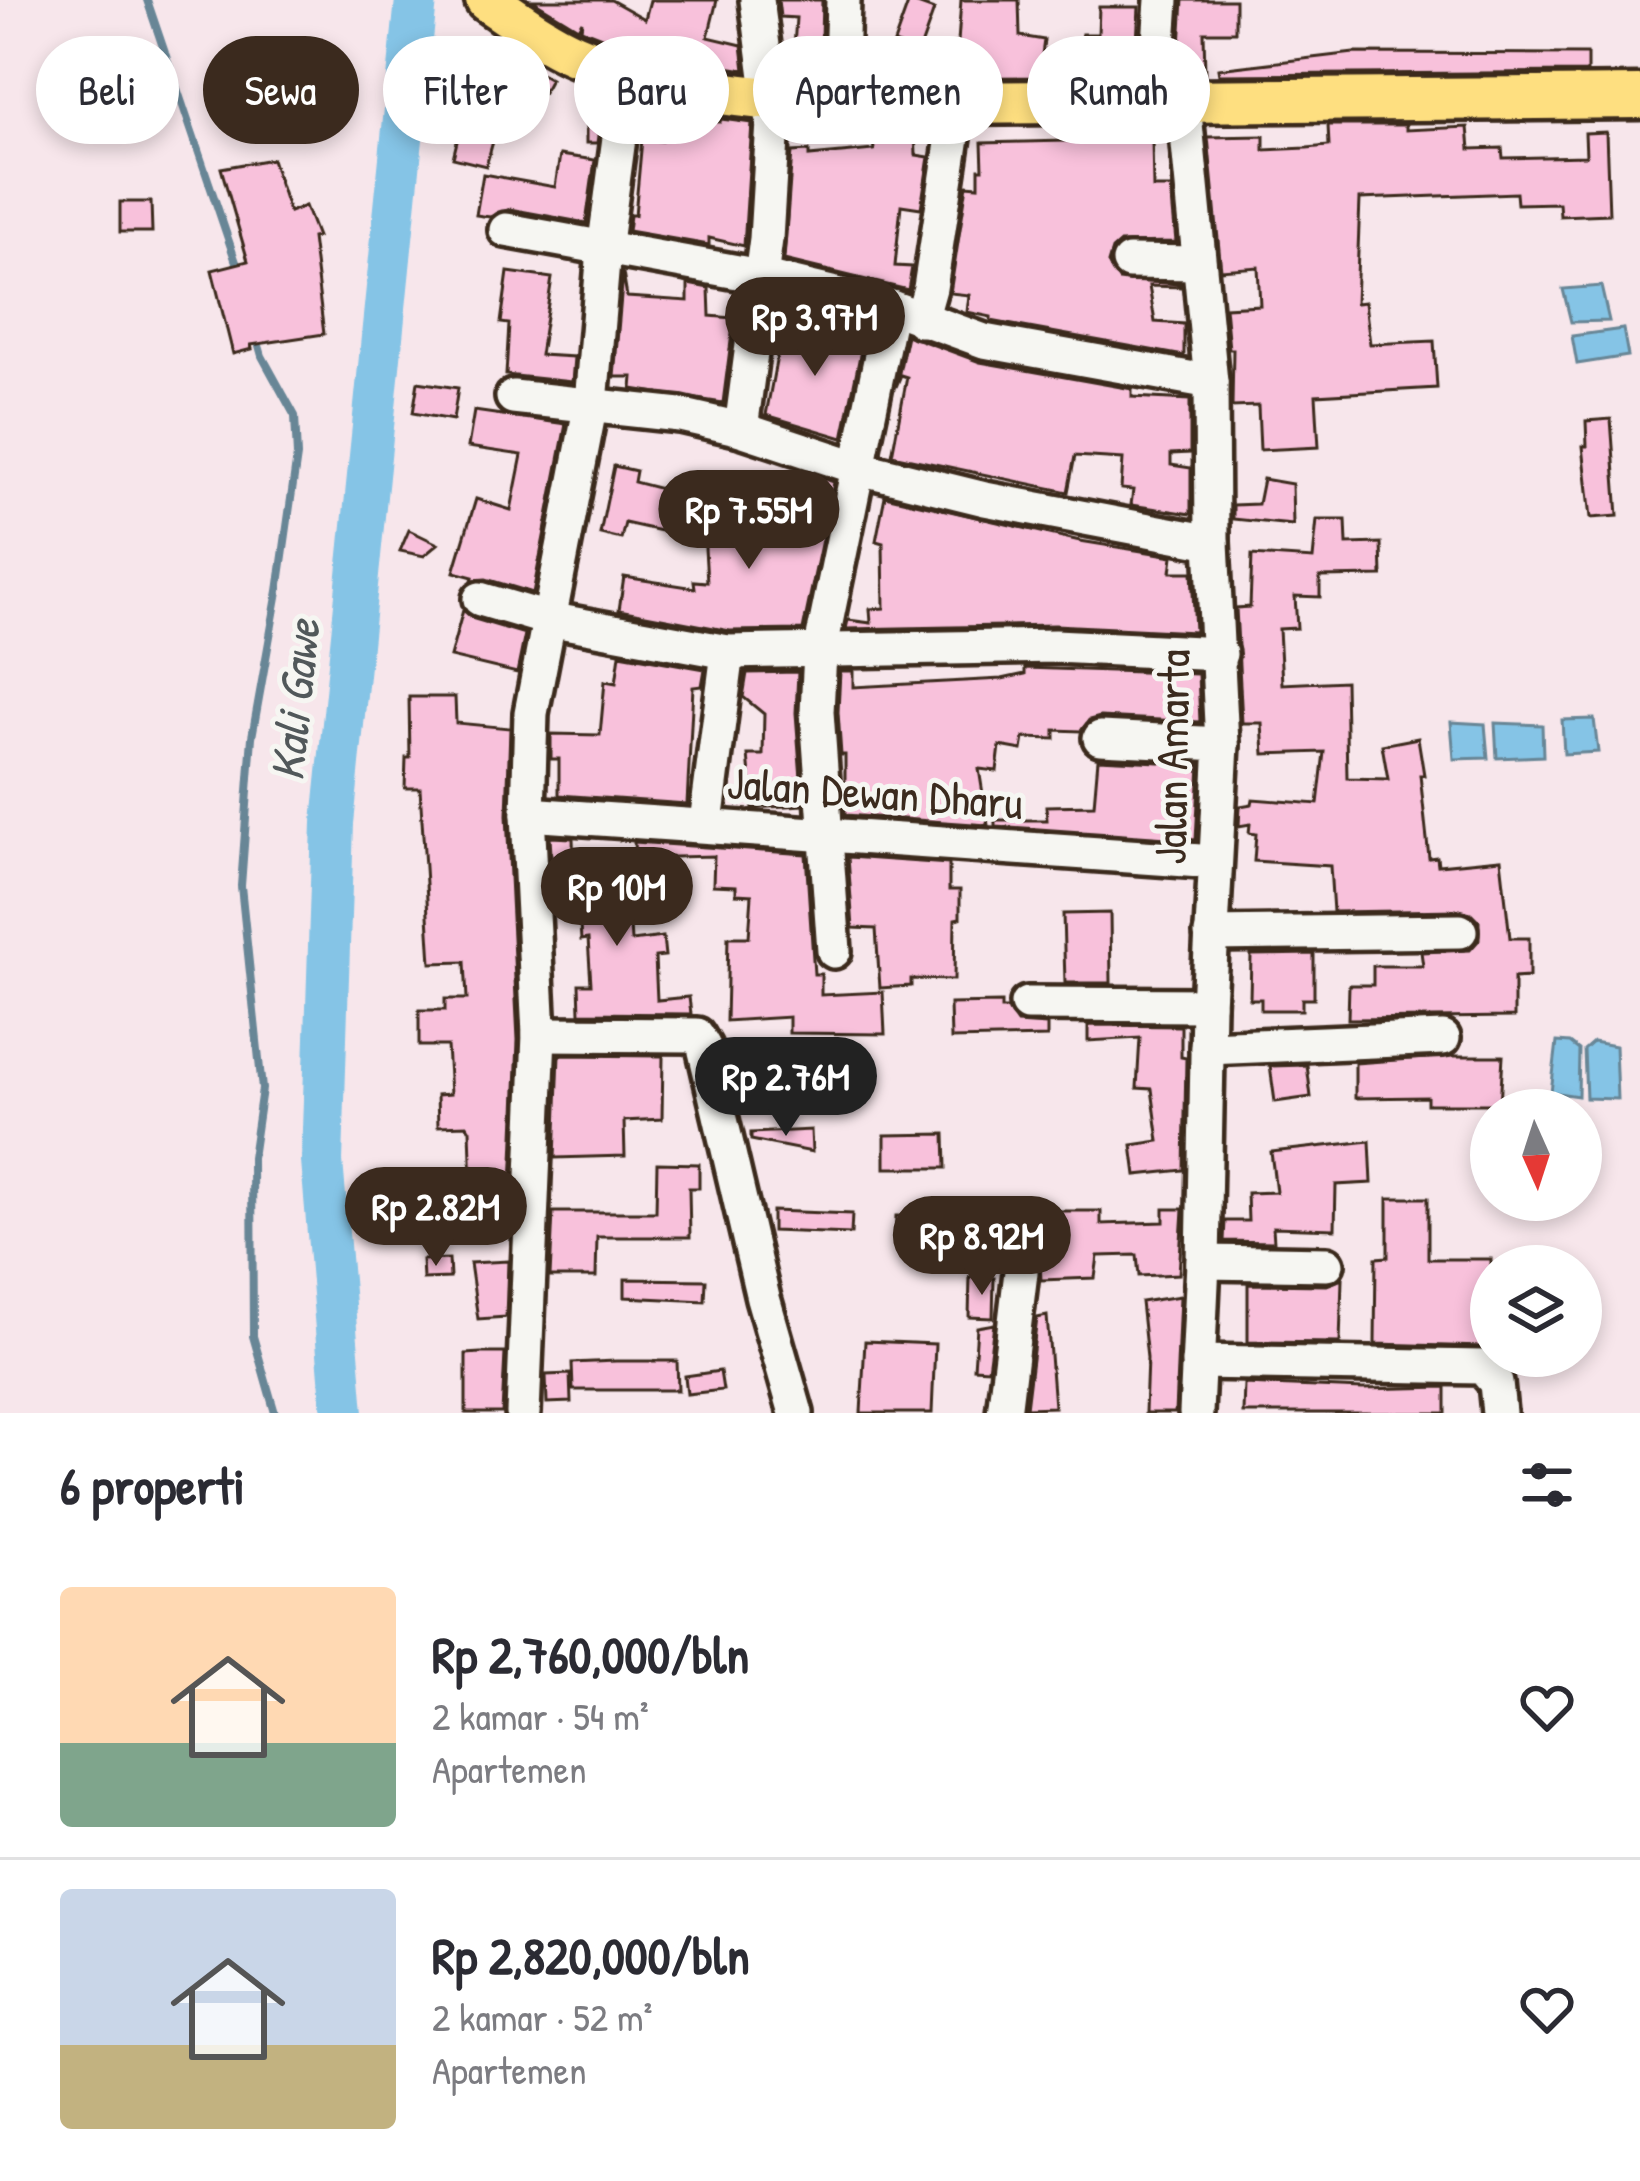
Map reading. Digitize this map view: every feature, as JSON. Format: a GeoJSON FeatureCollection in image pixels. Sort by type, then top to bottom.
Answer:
{"type":"FeatureCollection","features":[{"type":"Feature","properties":{"kind":"main road"},"geometry":{"type":"LineString","coordinates":[[504,11],[574,54]]}},
{"type":"Feature","properties":{"kind":"main road"},"geometry":{"type":"LineString","coordinates":[[1210,103],[1640,98]]}},
{"type":"Feature","properties":{"kind":"street"},"geometry":{"type":"LineString","coordinates":[[757,0],[763,36]]}},
{"type":"Feature","properties":{"kind":"street"},"geometry":{"type":"LineString","coordinates":[[842,36],[843,0]]}},
{"type":"Feature","properties":{"kind":"street","name":"Jalan Amarta"},"geometry":{"type":"LineString","coordinates":[[1162,0],[1164,36]]}},
{"type":"Feature","properties":{"kind":"street"},"geometry":{"type":"LineString","coordinates":[[523,1413],[538,1034],[528,814],[530,713],[591,403],[618,144]]}},
{"type":"Feature","properties":{"kind":"street"},"geometry":{"type":"LineString","coordinates":[[741,429],[766,238],[771,144]]}},
{"type":"Feature","properties":{"kind":"street"},"geometry":{"type":"LineString","coordinates":[[834,951],[817,712],[820,652],[859,468],[906,313],[930,288],[952,144]]}},
{"type":"Feature","properties":{"kind":"street","name":"Jalan Amarta"},"geometry":{"type":"LineString","coordinates":[[1177,144],[1199,263],[1211,382],[1212,542],[1222,744],[1208,1005],[1196,1413]]}},
{"type":"Feature","properties":{"kind":"street"},"geometry":{"type":"LineString","coordinates":[[506,230],[760,276],[906,313],[984,341],[1211,382]]}},
{"type":"Feature","properties":{"kind":"street"},"geometry":{"type":"LineString","coordinates":[[1130,262],[1199,263]]}},
{"type":"Feature","properties":{"kind":"street"},"geometry":{"type":"LineString","coordinates":[[513,397],[644,408],[741,429],[859,468],[985,499],[1212,542]]}},
{"type":"Feature","properties":{"kind":"street"},"geometry":{"type":"LineString","coordinates":[[480,599],[548,619],[728,652],[1054,646],[1220,654]]}},
{"type":"Feature","properties":{"kind":"street"},"geometry":{"type":"LineString","coordinates":[[706,824],[728,652]]}},
{"type":"Feature","properties":{"kind":"street"},"geometry":{"type":"LineString","coordinates":[[1100,738],[1222,744]]}},
{"type":"Feature","properties":{"kind":"street","name":"Jalan Dewan Dharu"},"geometry":{"type":"LineString","coordinates":[[528,814],[1216,862]]}},
{"type":"Feature","properties":{"kind":"street"},"geometry":{"type":"LineString","coordinates":[[1211,934],[1460,932]]}},
{"type":"Feature","properties":{"kind":"street"},"geometry":{"type":"LineString","coordinates":[[1027,1004],[1208,1005]]}},
{"type":"Feature","properties":{"kind":"street"},"geometry":{"type":"LineString","coordinates":[[538,1034],[697,1035],[704,1047],[763,1298],[796,1413]]}},
{"type":"Feature","properties":{"kind":"street"},"geometry":{"type":"LineString","coordinates":[[1207,1048],[1443,1038]]}},
{"type":"Feature","properties":{"kind":"street"},"geometry":{"type":"LineString","coordinates":[[1203,1262],[1327,1264]]}},
{"type":"Feature","properties":{"kind":"street"},"geometry":{"type":"LineString","coordinates":[[1004,1413],[1021,1272]]}},
{"type":"Feature","properties":{"kind":"street"},"geometry":{"type":"LineString","coordinates":[[1198,1362],[1482,1367],[1496,1383],[1499,1413]]}},
{"type":"Feature","properties":{"kind":"water"},"geometry":{"type":"Polygon","coordinates":[[[1601,286],[1609,321],[1571,322],[1563,289],[1601,286]]]}},
{"type":"Feature","properties":{"kind":"water"},"geometry":{"type":"Polygon","coordinates":[[[1623,329],[1628,356],[1577,364],[1572,336],[1623,329]]]}},
{"type":"Feature","properties":{"kind":"water"},"geometry":{"type":"Polygon","coordinates":[[[1594,719],[1598,752],[1564,754],[1562,720],[1594,719]]]}},
{"type":"Feature","properties":{"kind":"water"},"geometry":{"type":"Polygon","coordinates":[[[1451,722],[1485,724],[1488,758],[1454,759],[1451,722]]]}},
{"type":"Feature","properties":{"kind":"water"},"geometry":{"type":"Polygon","coordinates":[[[1495,723],[1542,725],[1543,756],[1497,758],[1495,723]]]}},
{"type":"Feature","properties":{"kind":"water"},"geometry":{"type":"Polygon","coordinates":[[[1557,1042],[1570,1043],[1579,1050],[1578,1089],[1551,1089],[1557,1042]]]}},
{"type":"Feature","properties":{"kind":"water"},"geometry":{"type":"Polygon","coordinates":[[[1593,1042],[1615,1046],[1617,1099],[1602,1099],[1602,1089],[1586,1089],[1584,1050],[1593,1042]]]}},
{"type":"Feature","properties":{"kind":"building"},"geometry":{"type":"Polygon","coordinates":[[[532,0],[611,0],[645,19],[650,0],[717,0],[708,36],[599,36],[581,29],[582,21],[578,28],[532,0]]]}},
{"type":"Feature","properties":{"kind":"building"},"geometry":{"type":"Polygon","coordinates":[[[778,0],[822,0],[821,36],[795,36],[796,18],[780,17],[778,0]]]}},
{"type":"Feature","properties":{"kind":"building"},"geometry":{"type":"Polygon","coordinates":[[[961,0],[1019,0],[1020,36],[1027,37],[1027,77],[1003,77],[1003,36],[958,36],[961,0]]]}},
{"type":"Feature","properties":{"kind":"building"},"geometry":{"type":"Polygon","coordinates":[[[1183,0],[1235,0],[1235,32],[1181,36],[1183,0]]]}},
{"type":"Feature","properties":{"kind":"building"},"geometry":{"type":"Polygon","coordinates":[[[909,1],[934,10],[925,36],[896,36],[909,1]]]}},
{"type":"Feature","properties":{"kind":"building"},"geometry":{"type":"Polygon","coordinates":[[[1099,7],[1139,7],[1137,36],[1082,36],[1098,34],[1099,7]]]}},
{"type":"Feature","properties":{"kind":"building"},"geometry":{"type":"Polygon","coordinates":[[[729,42],[742,45],[745,70],[729,67],[729,42]]]}},
{"type":"Feature","properties":{"kind":"building"},"geometry":{"type":"Polygon","coordinates":[[[1354,53],[1587,54],[1587,72],[1219,75],[1218,69],[1354,53]]]}},
{"type":"Feature","properties":{"kind":"building"},"geometry":{"type":"Polygon","coordinates":[[[729,120],[752,123],[744,246],[628,231],[630,215],[635,215],[642,144],[729,144],[729,120]]]}},
{"type":"Feature","properties":{"kind":"building"},"geometry":{"type":"Polygon","coordinates":[[[1328,125],[1406,125],[1406,130],[1468,127],[1470,149],[1502,148],[1503,158],[1586,156],[1585,133],[1606,132],[1609,214],[1560,216],[1559,203],[1517,204],[1516,193],[1360,199],[1356,303],[1365,302],[1370,344],[1434,341],[1437,388],[1316,395],[1319,447],[1260,450],[1258,406],[1232,407],[1233,349],[1229,349],[1225,307],[1260,305],[1258,267],[1221,270],[1210,137],[1264,136],[1264,150],[1329,146],[1328,125]]]}},
{"type":"Feature","properties":{"kind":"building"},"geometry":{"type":"Polygon","coordinates":[[[456,144],[492,144],[486,166],[453,158],[456,144]]]}},
{"type":"Feature","properties":{"kind":"building"},"geometry":{"type":"Polygon","coordinates":[[[873,144],[916,144],[916,155],[929,157],[921,208],[901,205],[895,266],[912,267],[908,290],[784,260],[792,152],[809,151],[809,156],[874,150],[873,144]]]}},
{"type":"Feature","properties":{"kind":"building"},"geometry":{"type":"Polygon","coordinates":[[[982,144],[1152,144],[1153,188],[1171,188],[1176,242],[1120,243],[1108,263],[1119,280],[1180,284],[1149,286],[1155,322],[1184,324],[1184,356],[991,321],[991,317],[967,312],[969,295],[950,293],[967,185],[979,186],[982,144]]]}},
{"type":"Feature","properties":{"kind":"building"},"geometry":{"type":"Polygon","coordinates":[[[560,155],[595,160],[586,223],[510,209],[490,217],[476,215],[483,174],[555,187],[560,155]]]}},
{"type":"Feature","properties":{"kind":"building"},"geometry":{"type":"Polygon","coordinates":[[[272,159],[289,212],[305,206],[317,237],[312,238],[324,334],[251,345],[252,349],[233,354],[212,270],[248,261],[221,168],[272,159]]]}},
{"type":"Feature","properties":{"kind":"building"},"geometry":{"type":"Polygon","coordinates":[[[120,202],[151,202],[152,232],[120,232],[120,202]]]}},
{"type":"Feature","properties":{"kind":"building"},"geometry":{"type":"Polygon","coordinates":[[[508,272],[552,278],[540,355],[574,357],[572,382],[506,375],[509,324],[501,323],[508,272]]]}},
{"type":"Feature","properties":{"kind":"building"},"geometry":{"type":"Polygon","coordinates":[[[623,273],[627,297],[688,301],[688,284],[709,288],[710,316],[734,318],[723,403],[632,389],[633,377],[614,377],[623,273]]]}},
{"type":"Feature","properties":{"kind":"building"},"geometry":{"type":"Polygon","coordinates":[[[783,324],[857,338],[860,325],[866,326],[843,438],[766,415],[783,324]]]}},
{"type":"Feature","properties":{"kind":"building"},"geometry":{"type":"Polygon","coordinates":[[[907,335],[980,362],[1132,389],[1132,397],[1190,400],[1190,453],[1171,454],[1171,465],[1191,468],[1191,514],[1131,505],[1133,490],[1121,489],[1123,459],[1075,456],[1068,492],[892,455],[907,377],[901,375],[896,387],[907,335]]]}},
{"type":"Feature","properties":{"kind":"building"},"geometry":{"type":"Polygon","coordinates":[[[418,382],[458,388],[453,420],[413,413],[418,382]]]}},
{"type":"Feature","properties":{"kind":"building"},"geometry":{"type":"Polygon","coordinates":[[[474,411],[566,424],[533,593],[454,572],[476,499],[511,510],[522,455],[468,447],[474,411]]]}},
{"type":"Feature","properties":{"kind":"building"},"geometry":{"type":"Polygon","coordinates":[[[1611,419],[1618,516],[1591,518],[1583,446],[1587,446],[1586,421],[1611,419]]]}},
{"type":"Feature","properties":{"kind":"building"},"geometry":{"type":"Polygon","coordinates":[[[614,466],[636,471],[634,482],[685,495],[674,534],[625,523],[621,539],[600,534],[614,466]]]}},
{"type":"Feature","properties":{"kind":"building"},"geometry":{"type":"Polygon","coordinates":[[[799,470],[834,482],[803,630],[730,631],[619,610],[624,577],[695,588],[694,581],[707,582],[704,531],[735,530],[736,540],[774,541],[779,501],[784,503],[799,470]]]}},
{"type":"Feature","properties":{"kind":"building"},"geometry":{"type":"Polygon","coordinates":[[[1263,479],[1292,484],[1293,525],[1233,519],[1233,505],[1258,504],[1263,479]]]}},
{"type":"Feature","properties":{"kind":"building"},"geometry":{"type":"Polygon","coordinates":[[[885,496],[1080,541],[1173,556],[1171,572],[1192,572],[1195,632],[1055,625],[846,629],[848,620],[871,623],[870,609],[884,608],[883,543],[876,541],[885,496]]]}},
{"type":"Feature","properties":{"kind":"building"},"geometry":{"type":"Polygon","coordinates":[[[1317,520],[1346,520],[1347,544],[1381,543],[1382,576],[1320,577],[1320,597],[1295,596],[1297,628],[1279,629],[1282,684],[1345,681],[1347,778],[1388,779],[1382,745],[1418,738],[1429,858],[1437,857],[1438,865],[1501,859],[1510,938],[1529,938],[1529,977],[1514,978],[1514,1017],[1348,1019],[1349,985],[1373,985],[1373,966],[1423,966],[1421,952],[1470,950],[1479,940],[1479,921],[1460,910],[1333,912],[1330,866],[1254,861],[1256,834],[1249,833],[1250,824],[1239,826],[1240,806],[1252,804],[1253,799],[1318,804],[1324,752],[1264,754],[1262,723],[1242,723],[1236,608],[1250,607],[1252,555],[1313,559],[1317,520]]]}},
{"type":"Feature","properties":{"kind":"building"},"geometry":{"type":"Polygon","coordinates":[[[409,530],[438,544],[424,556],[400,551],[409,530]]]}},
{"type":"Feature","properties":{"kind":"building"},"geometry":{"type":"Polygon","coordinates":[[[463,610],[474,619],[525,634],[517,673],[450,657],[463,610]]]}},
{"type":"Feature","properties":{"kind":"building"},"geometry":{"type":"Polygon","coordinates":[[[620,654],[705,669],[702,686],[693,687],[687,804],[559,795],[559,759],[551,759],[551,734],[600,735],[605,681],[616,683],[620,654]]]}},
{"type":"Feature","properties":{"kind":"building"},"geometry":{"type":"Polygon","coordinates":[[[1025,668],[1198,674],[1200,722],[1100,717],[1089,720],[1081,731],[1055,730],[1055,739],[1024,738],[1022,750],[1000,746],[997,771],[979,769],[988,825],[845,815],[840,671],[853,671],[853,687],[1002,679],[1025,674],[1025,668]]]}},
{"type":"Feature","properties":{"kind":"building"},"geometry":{"type":"Polygon","coordinates":[[[798,672],[803,805],[753,808],[748,755],[763,755],[764,714],[743,697],[747,673],[798,672]]]}},
{"type":"Feature","properties":{"kind":"building"},"geometry":{"type":"Polygon","coordinates":[[[409,697],[455,697],[456,723],[510,728],[507,815],[518,1040],[511,1210],[497,1210],[497,1221],[473,1222],[473,1209],[442,1210],[442,1189],[472,1189],[470,1130],[467,1125],[438,1126],[437,1095],[450,1094],[447,1046],[419,1046],[419,1010],[445,1010],[445,999],[467,999],[465,962],[431,963],[420,788],[405,788],[406,758],[410,758],[409,697]]]}},
{"type":"Feature","properties":{"kind":"building"},"geometry":{"type":"Polygon","coordinates":[[[1098,759],[1200,764],[1196,840],[995,826],[995,820],[1047,820],[1046,806],[1094,805],[1098,759]]]}},
{"type":"Feature","properties":{"kind":"building"},"geometry":{"type":"Polygon","coordinates":[[[550,837],[573,838],[574,870],[552,871],[550,837]]]}},
{"type":"Feature","properties":{"kind":"building"},"geometry":{"type":"Polygon","coordinates":[[[634,842],[806,854],[814,974],[821,974],[821,995],[883,992],[885,1034],[789,1033],[789,1017],[726,1021],[728,937],[749,937],[752,895],[736,894],[736,886],[713,885],[714,856],[635,858],[634,842]]]}},
{"type":"Feature","properties":{"kind":"building"},"geometry":{"type":"Polygon","coordinates":[[[848,857],[949,864],[949,890],[960,890],[954,980],[911,979],[911,986],[880,988],[876,929],[853,928],[848,857]]]}},
{"type":"Feature","properties":{"kind":"building"},"geometry":{"type":"Polygon","coordinates":[[[626,861],[631,941],[663,937],[665,956],[655,957],[657,1000],[689,997],[691,1014],[580,1013],[579,984],[591,984],[588,939],[581,940],[576,865],[626,861]]]}},
{"type":"Feature","properties":{"kind":"building"},"geometry":{"type":"Polygon","coordinates":[[[1110,913],[1111,983],[1065,983],[1063,914],[1110,913]]]}},
{"type":"Feature","properties":{"kind":"building"},"geometry":{"type":"Polygon","coordinates":[[[1314,954],[1314,999],[1302,999],[1302,1010],[1261,1010],[1261,999],[1250,999],[1251,955],[1314,954]]]}},
{"type":"Feature","properties":{"kind":"building"},"geometry":{"type":"Polygon","coordinates":[[[1001,1003],[1001,1009],[1007,1009],[1017,1023],[1047,1025],[1047,1037],[951,1039],[950,1004],[1001,1003]]]}},
{"type":"Feature","properties":{"kind":"building"},"geometry":{"type":"Polygon","coordinates":[[[1088,1025],[1181,1026],[1181,1057],[1186,1058],[1184,1170],[1136,1175],[1132,1145],[1159,1141],[1152,1089],[1137,1088],[1140,1038],[1088,1041],[1088,1025]]]}},
{"type":"Feature","properties":{"kind":"building"},"geometry":{"type":"Polygon","coordinates":[[[559,1055],[663,1056],[662,1119],[624,1121],[625,1156],[555,1158],[559,1055]]]}},
{"type":"Feature","properties":{"kind":"building"},"geometry":{"type":"Polygon","coordinates":[[[1503,1056],[1501,1089],[1470,1089],[1470,1104],[1427,1104],[1427,1097],[1355,1098],[1355,1063],[1503,1056]]]}},
{"type":"Feature","properties":{"kind":"building"},"geometry":{"type":"Polygon","coordinates":[[[1307,1065],[1311,1097],[1275,1102],[1270,1066],[1307,1065]]]}},
{"type":"Feature","properties":{"kind":"building"},"geometry":{"type":"Polygon","coordinates":[[[811,1130],[812,1152],[751,1140],[751,1133],[811,1130]]]}},
{"type":"Feature","properties":{"kind":"building"},"geometry":{"type":"Polygon","coordinates":[[[945,1134],[946,1168],[885,1168],[885,1135],[945,1134]]]}},
{"type":"Feature","properties":{"kind":"building"},"geometry":{"type":"Polygon","coordinates":[[[1370,1141],[1372,1183],[1336,1185],[1335,1229],[1273,1227],[1274,1242],[1224,1241],[1225,1221],[1248,1221],[1247,1193],[1276,1192],[1271,1152],[1370,1141]]]}},
{"type":"Feature","properties":{"kind":"building"},"geometry":{"type":"Polygon","coordinates":[[[657,1163],[699,1164],[699,1188],[689,1188],[690,1237],[597,1237],[596,1277],[550,1277],[553,1212],[656,1212],[657,1163]]]}},
{"type":"Feature","properties":{"kind":"building"},"geometry":{"type":"Polygon","coordinates":[[[1388,1198],[1428,1198],[1428,1259],[1470,1259],[1470,1347],[1375,1344],[1376,1258],[1388,1257],[1388,1198]]]}},
{"type":"Feature","properties":{"kind":"building"},"geometry":{"type":"Polygon","coordinates":[[[1164,1209],[1183,1209],[1179,1274],[1139,1276],[1137,1255],[1098,1256],[1095,1278],[1041,1280],[1040,1263],[1029,1253],[1028,1226],[1058,1224],[1058,1211],[1101,1211],[1101,1224],[1164,1222],[1164,1209]]]}},
{"type":"Feature","properties":{"kind":"building"},"geometry":{"type":"Polygon","coordinates":[[[772,1211],[852,1214],[851,1234],[772,1231],[772,1211]]]}},
{"type":"Feature","properties":{"kind":"building"},"geometry":{"type":"Polygon","coordinates":[[[896,1216],[942,1217],[942,1239],[895,1238],[896,1216]]]}},
{"type":"Feature","properties":{"kind":"building"},"geometry":{"type":"Polygon","coordinates":[[[449,1259],[450,1278],[423,1279],[422,1260],[449,1259]]]}},
{"type":"Feature","properties":{"kind":"building"},"geometry":{"type":"Polygon","coordinates":[[[508,1261],[506,1317],[478,1319],[470,1263],[508,1261]]]}},
{"type":"Feature","properties":{"kind":"building"},"geometry":{"type":"Polygon","coordinates":[[[970,1277],[994,1278],[993,1318],[969,1317],[970,1277]]]}},
{"type":"Feature","properties":{"kind":"building"},"geometry":{"type":"Polygon","coordinates":[[[625,1279],[706,1280],[705,1301],[625,1297],[625,1279]]]}},
{"type":"Feature","properties":{"kind":"building"},"geometry":{"type":"Polygon","coordinates":[[[1342,1279],[1340,1343],[1248,1342],[1248,1284],[1327,1285],[1342,1279]]]}},
{"type":"Feature","properties":{"kind":"building"},"geometry":{"type":"Polygon","coordinates":[[[1180,1296],[1175,1413],[1145,1413],[1147,1358],[1141,1302],[1180,1296]]]}},
{"type":"Feature","properties":{"kind":"building"},"geometry":{"type":"Polygon","coordinates":[[[1047,1316],[1054,1407],[1026,1408],[1037,1318],[1047,1316]]]}},
{"type":"Feature","properties":{"kind":"building"},"geometry":{"type":"Polygon","coordinates":[[[994,1324],[988,1369],[974,1368],[977,1327],[994,1324]]]}},
{"type":"Feature","properties":{"kind":"building"},"geometry":{"type":"Polygon","coordinates":[[[865,1341],[935,1344],[932,1413],[861,1413],[865,1341]]]}},
{"type":"Feature","properties":{"kind":"building"},"geometry":{"type":"Polygon","coordinates":[[[505,1353],[502,1413],[466,1413],[466,1354],[505,1353]]]}},
{"type":"Feature","properties":{"kind":"building"},"geometry":{"type":"Polygon","coordinates":[[[677,1361],[678,1390],[573,1390],[572,1363],[677,1361]]]}},
{"type":"Feature","properties":{"kind":"building"},"geometry":{"type":"Polygon","coordinates":[[[720,1371],[723,1390],[687,1394],[685,1376],[720,1371]]]}},
{"type":"Feature","properties":{"kind":"building"},"geometry":{"type":"Polygon","coordinates":[[[570,1374],[571,1402],[547,1403],[546,1375],[570,1374]]]}},
{"type":"Feature","properties":{"kind":"building"},"geometry":{"type":"Polygon","coordinates":[[[1244,1384],[1446,1387],[1446,1413],[1243,1413],[1244,1384]]]}},
{"type":"Feature","properties":{"kind":"waterway"},"geometry":{"type":"LineString","coordinates":[[147,0],[240,274]]}},
{"type":"Feature","properties":{"kind":"waterway","name":"Kali Gawe"},"geometry":{"type":"LineString","coordinates":[[343,1413],[322,1161],[333,823],[416,0]]}},
{"type":"Feature","properties":{"kind":"waterway"},"geometry":{"type":"LineString","coordinates":[[256,335],[262,356],[295,416],[297,456],[252,737],[241,886],[262,1089],[252,1158],[253,1336],[275,1413]]}}]}
